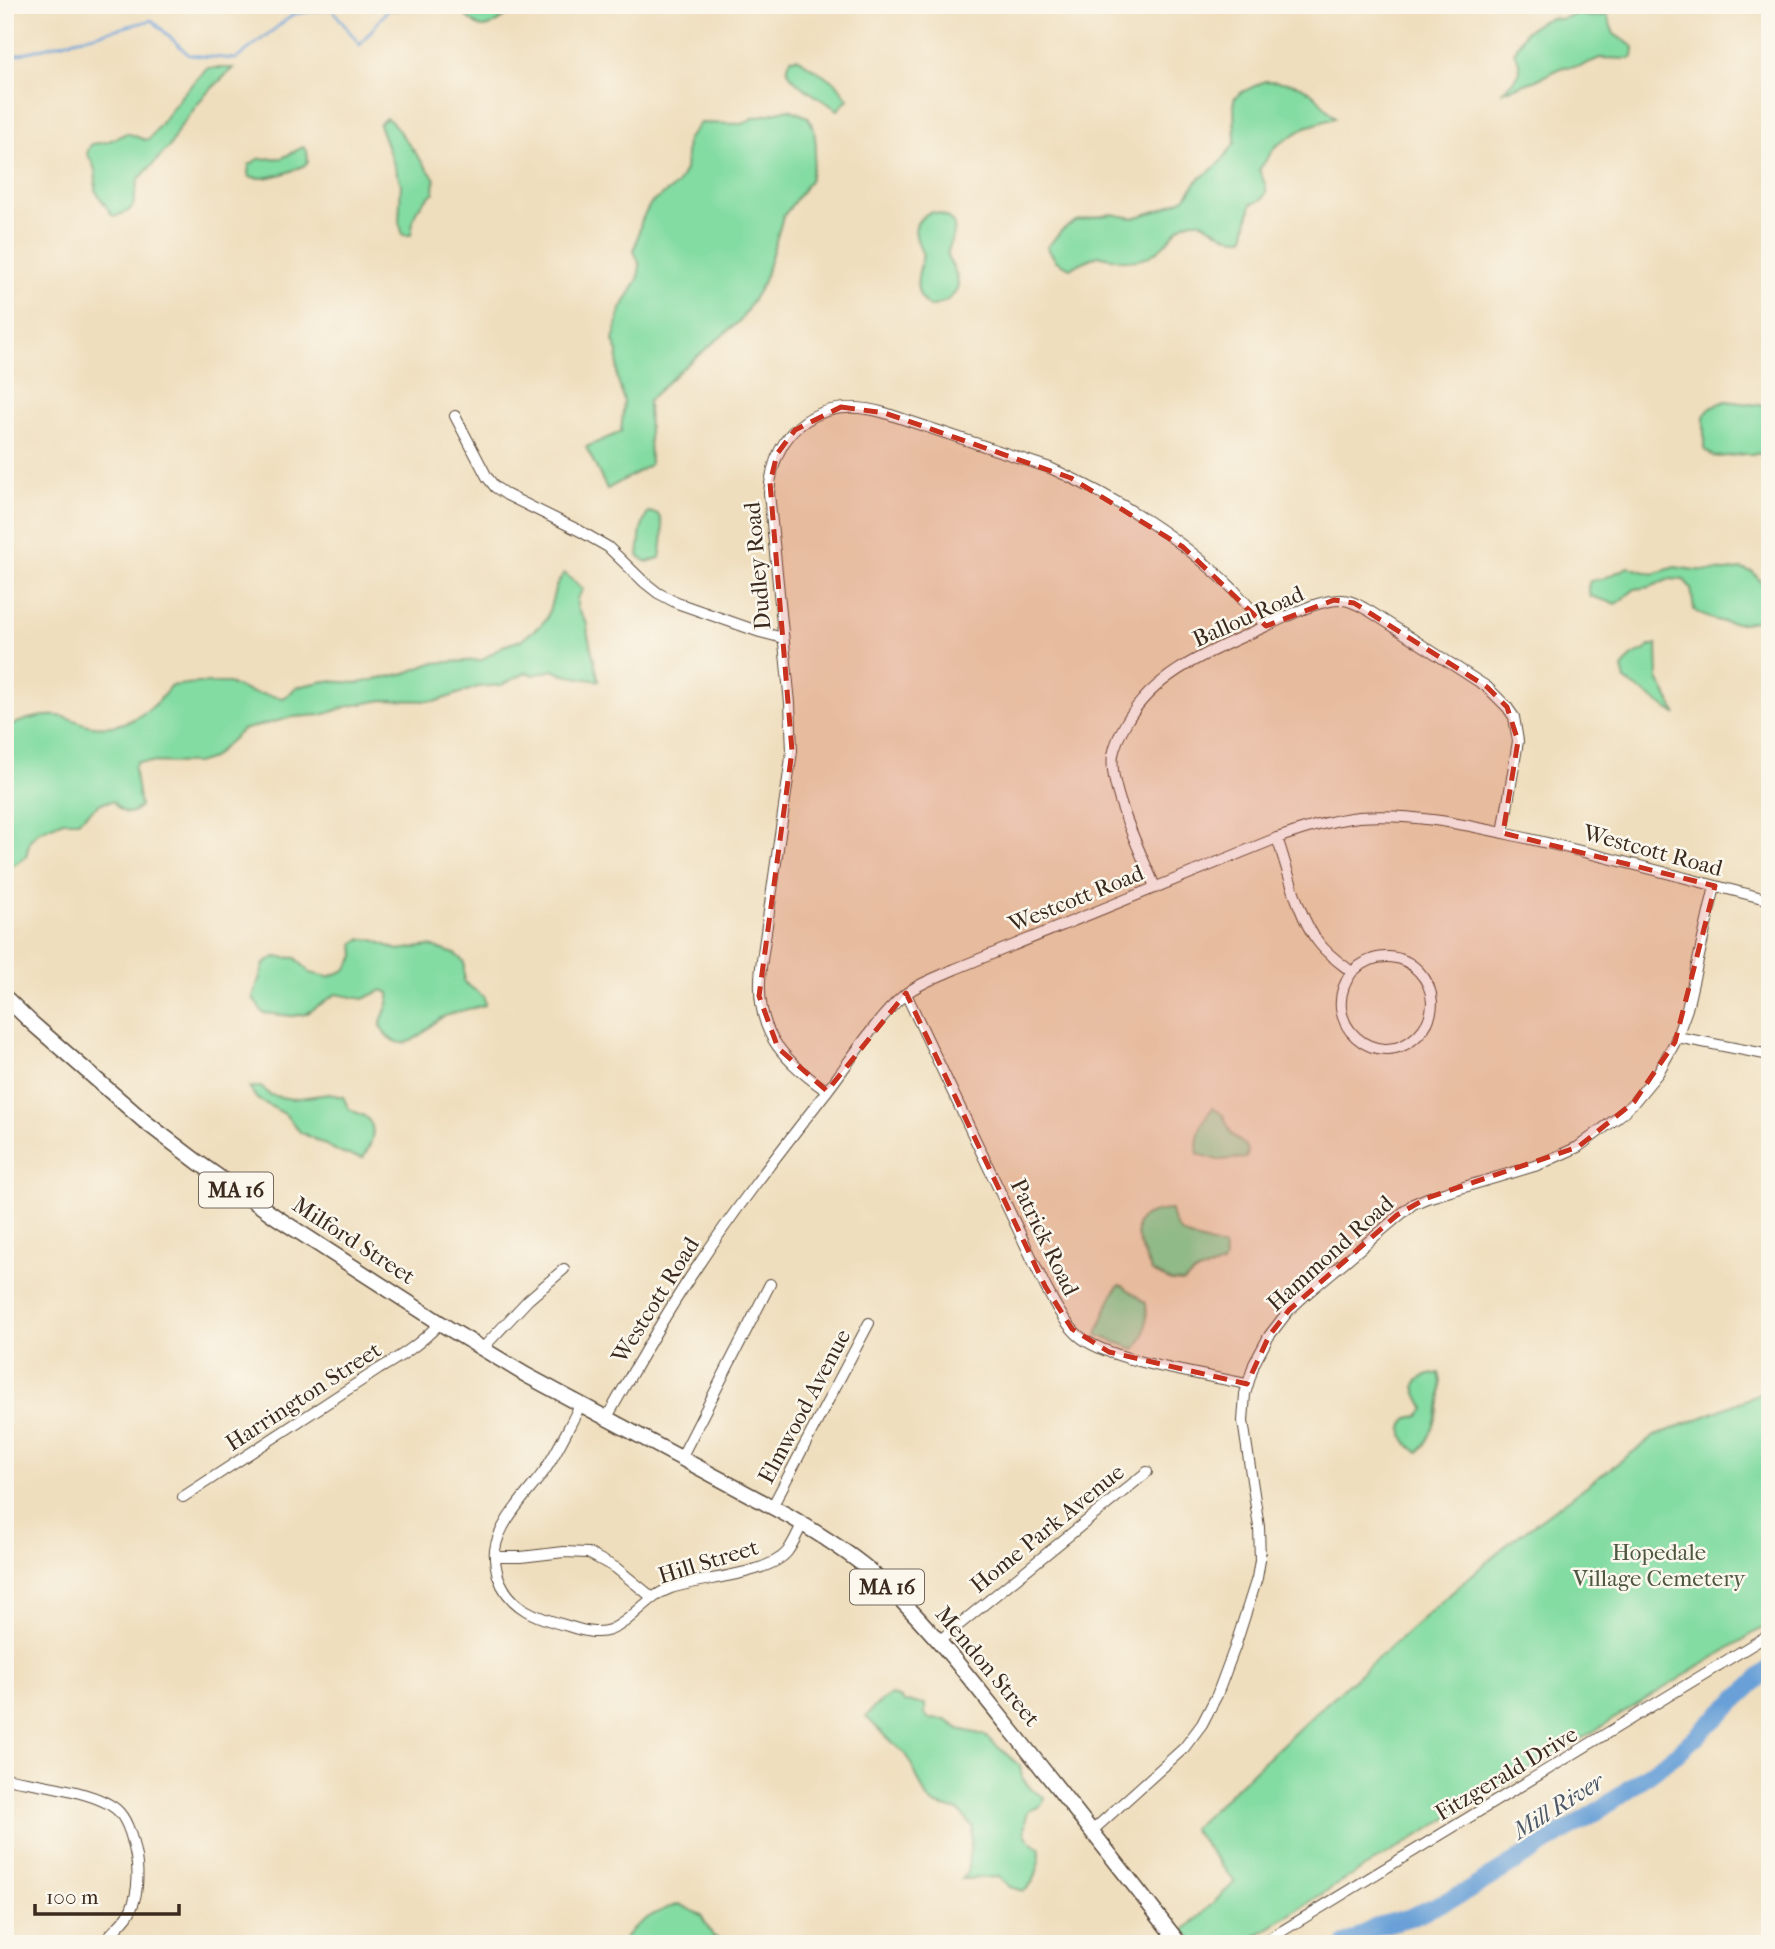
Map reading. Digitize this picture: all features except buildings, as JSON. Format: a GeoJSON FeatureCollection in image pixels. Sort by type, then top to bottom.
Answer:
{"type":"FeatureCollection","features":[{"type":"Feature","properties":{"kind":"main road","name":"Milford Street"},"geometry":{"type":"LineString","coordinates":[[5,997],[87,1072],[167,1139],[266,1210],[486,1351]]}},
{"type":"Feature","properties":{"kind":"main road","name":"Mendon Street"},"geometry":{"type":"LineString","coordinates":[[486,1351],[802,1524],[866,1568],[898,1597],[939,1641],[1093,1831],[1180,1944]]}},
{"type":"Feature","properties":{"kind":"street","name":"Dudley Road"},"geometry":{"type":"LineString","coordinates":[[827,1091],[802,1073],[778,1048],[764,1021],[759,996],[792,751],[769,493],[774,464],[782,446],[794,430],[830,410],[852,407],[885,413],[1029,461],[1071,478],[1126,509],[1184,547],[1233,589],[1266,626]]}},
{"type":"Feature","properties":{"kind":"street"},"geometry":{"type":"LineString","coordinates":[[455,416],[495,487],[608,547],[644,582],[677,603],[783,638]]}},
{"type":"Feature","properties":{"kind":"street","name":"Ballou Road"},"geometry":{"type":"LineString","coordinates":[[1155,887],[1119,795],[1112,765],[1119,735],[1143,698],[1172,673],[1266,626],[1304,609],[1334,600],[1345,600],[1371,612],[1487,687],[1507,707],[1514,718],[1517,748],[1503,833]]}},
{"type":"Feature","properties":{"kind":"street","name":"Westcott Road"},"geometry":{"type":"LineString","coordinates":[[607,1418],[652,1339],[734,1213],[890,1009],[906,994],[955,969],[1277,838],[1321,824],[1358,817],[1388,816],[1503,833],[1770,900]]}},
{"type":"Feature","properties":{"kind":"street"},"geometry":{"type":"LineString","coordinates":[[1277,838],[1308,927],[1326,951],[1352,972]]}},
{"type":"Feature","properties":{"kind":"street","name":"Hammond Road"},"geometry":{"type":"LineString","coordinates":[[1093,1831],[1184,1748],[1202,1724],[1217,1695],[1235,1647],[1260,1560],[1259,1527],[1243,1420],[1247,1384],[1269,1336],[1289,1310],[1413,1204],[1538,1165],[1578,1147],[1634,1102],[1658,1073],[1677,1037],[1687,1009],[1715,886]]}},
{"type":"Feature","properties":{"kind":"street"},"geometry":{"type":"LineString","coordinates":[[1379,957],[1400,959],[1418,969],[1431,997],[1429,1018],[1417,1036],[1400,1046],[1382,1048],[1364,1043],[1350,1031],[1342,1015],[1340,997],[1352,972],[1359,965],[1379,957]]}},
{"type":"Feature","properties":{"kind":"street","name":"Patrick Road"},"geometry":{"type":"LineString","coordinates":[[906,994],[1045,1286],[1072,1329],[1094,1346],[1109,1352],[1247,1384]]}},
{"type":"Feature","properties":{"kind":"street"},"geometry":{"type":"LineString","coordinates":[[1677,1037],[1770,1055]]}},
{"type":"Feature","properties":{"kind":"street"},"geometry":{"type":"LineString","coordinates":[[486,1351],[528,1300],[564,1269]]}},
{"type":"Feature","properties":{"kind":"street"},"geometry":{"type":"LineString","coordinates":[[681,1458],[769,1284]]}},
{"type":"Feature","properties":{"kind":"street","name":"Harrington Street"},"geometry":{"type":"LineString","coordinates":[[183,1497],[379,1369],[408,1353],[440,1322]]}},
{"type":"Feature","properties":{"kind":"street","name":"Elmwood Avenue"},"geometry":{"type":"LineString","coordinates":[[772,1507],[869,1323]]}},
{"type":"Feature","properties":{"kind":"street","name":"Hill Street"},"geometry":{"type":"LineString","coordinates":[[581,1404],[547,1467],[503,1524],[495,1547],[499,1580],[505,1593],[524,1611],[575,1628],[600,1632],[609,1630],[621,1624],[661,1591],[770,1563],[787,1552],[802,1524]]}},
{"type":"Feature","properties":{"kind":"street","name":"Home Park Avenue"},"geometry":{"type":"LineString","coordinates":[[939,1641],[1147,1472]]}},
{"type":"Feature","properties":{"kind":"street"},"geometry":{"type":"LineString","coordinates":[[495,1557],[588,1553],[616,1568],[653,1598]]}},
{"type":"Feature","properties":{"kind":"street","name":"Fitzgerald Drive"},"geometry":{"type":"LineString","coordinates":[[1261,1944],[1770,1634]]}},
{"type":"Feature","properties":{"kind":"street"},"geometry":{"type":"LineString","coordinates":[[5,1778],[89,1796],[106,1802],[124,1818],[136,1861],[137,1885],[127,1916],[103,1944]]}},
{"type":"Feature","properties":{"kind":"highlighted area"},"geometry":{"type":"Polygon","coordinates":[[[841,407],[885,413],[1071,478],[1183,547],[1266,626],[1334,600],[1354,603],[1487,687],[1507,707],[1518,741],[1503,833],[1715,886],[1675,1042],[1634,1102],[1578,1147],[1427,1198],[1397,1215],[1289,1310],[1269,1336],[1247,1384],[1109,1352],[1072,1329],[1045,1286],[906,993],[827,1091],[778,1048],[759,996],[792,751],[770,483],[777,454],[795,430],[841,407]]]}},
{"type":"Feature","properties":{"kind":"green space"},"geometry":{"type":"Polygon","coordinates":[[[393,5],[515,5],[501,19],[484,27],[453,10],[389,10],[393,5]]]}},
{"type":"Feature","properties":{"kind":"green space"},"geometry":{"type":"Polygon","coordinates":[[[1577,14],[1592,17],[1607,15],[1614,34],[1634,47],[1633,57],[1600,58],[1581,66],[1563,67],[1534,81],[1503,91],[1519,74],[1520,65],[1514,53],[1525,32],[1541,21],[1577,14]]]}},
{"type":"Feature","properties":{"kind":"green space"},"geometry":{"type":"Polygon","coordinates":[[[797,58],[836,83],[848,99],[838,110],[790,75],[790,61],[797,58]]]}},
{"type":"Feature","properties":{"kind":"green space"},"geometry":{"type":"Polygon","coordinates":[[[207,68],[233,68],[204,96],[178,130],[170,146],[138,180],[133,206],[127,212],[112,215],[95,190],[95,171],[87,154],[89,148],[92,144],[107,142],[127,133],[145,140],[150,138],[183,94],[207,68]]]}},
{"type":"Feature","properties":{"kind":"green space"},"geometry":{"type":"Polygon","coordinates":[[[1265,81],[1290,83],[1306,89],[1335,118],[1306,127],[1276,146],[1259,170],[1266,191],[1263,198],[1251,204],[1244,238],[1229,237],[1202,222],[1193,221],[1180,227],[1163,246],[1146,258],[1120,260],[1098,255],[1070,268],[1056,261],[1047,247],[1062,230],[1076,221],[1112,214],[1133,218],[1160,210],[1185,198],[1198,180],[1219,164],[1235,143],[1234,99],[1265,81]]]}},
{"type":"Feature","properties":{"kind":"green space"},"geometry":{"type":"Polygon","coordinates":[[[789,109],[808,117],[814,129],[816,147],[810,180],[783,217],[764,281],[741,320],[678,372],[648,401],[650,465],[607,489],[586,447],[621,432],[624,401],[617,377],[618,352],[613,341],[621,309],[638,279],[640,265],[634,251],[642,219],[651,203],[677,185],[685,170],[687,140],[700,123],[743,124],[753,118],[789,109]]]}},
{"type":"Feature","properties":{"kind":"green space"},"geometry":{"type":"Polygon","coordinates":[[[386,118],[392,122],[435,179],[434,192],[415,215],[411,235],[403,235],[399,222],[401,184],[379,124],[386,118]]]}},
{"type":"Feature","properties":{"kind":"green space"},"geometry":{"type":"Polygon","coordinates":[[[303,147],[307,151],[308,161],[305,165],[271,177],[257,178],[248,174],[249,165],[258,159],[282,158],[303,147]]]}},
{"type":"Feature","properties":{"kind":"green space"},"geometry":{"type":"Polygon","coordinates":[[[930,212],[946,217],[954,226],[947,256],[958,286],[948,300],[929,307],[919,295],[917,282],[923,255],[915,231],[918,221],[930,212]]]}},
{"type":"Feature","properties":{"kind":"green space"},"geometry":{"type":"Polygon","coordinates":[[[1726,401],[1770,404],[1770,455],[1714,457],[1704,449],[1704,416],[1712,406],[1726,401]]]}},
{"type":"Feature","properties":{"kind":"green space"},"geometry":{"type":"Polygon","coordinates":[[[648,512],[658,514],[663,535],[660,558],[647,562],[638,556],[641,529],[648,512]]]}},
{"type":"Feature","properties":{"kind":"green space"},"geometry":{"type":"Polygon","coordinates":[[[1628,567],[1653,574],[1675,567],[1727,571],[1741,569],[1753,572],[1770,593],[1770,622],[1731,623],[1703,615],[1694,610],[1691,588],[1684,580],[1670,579],[1650,587],[1635,589],[1616,604],[1590,596],[1590,581],[1605,578],[1628,567]]]}},
{"type":"Feature","properties":{"kind":"green space"},"geometry":{"type":"Polygon","coordinates":[[[564,573],[583,589],[577,599],[577,608],[587,624],[599,681],[564,675],[553,670],[533,675],[527,672],[502,685],[478,687],[437,701],[383,700],[349,706],[322,715],[293,717],[242,730],[212,758],[196,763],[137,762],[134,768],[140,806],[136,810],[126,812],[119,809],[113,801],[101,803],[78,821],[63,821],[38,832],[30,840],[26,857],[5,871],[5,728],[44,716],[66,717],[93,726],[116,725],[147,711],[170,686],[228,683],[250,692],[284,698],[297,687],[325,681],[359,683],[406,673],[432,663],[482,660],[503,646],[521,640],[542,624],[547,618],[556,586],[564,573]]]}},
{"type":"Feature","properties":{"kind":"green space"},"geometry":{"type":"Polygon","coordinates":[[[1657,645],[1658,679],[1677,715],[1625,680],[1622,668],[1633,655],[1649,646],[1657,645]]]}},
{"type":"Feature","properties":{"kind":"green space"},"geometry":{"type":"Polygon","coordinates":[[[361,939],[374,940],[397,950],[430,946],[455,954],[464,962],[464,982],[484,997],[485,1005],[446,1016],[413,1040],[401,1043],[391,1039],[382,1029],[381,1021],[389,998],[389,993],[383,990],[363,999],[336,994],[306,1014],[293,1016],[263,1013],[253,998],[264,964],[275,957],[296,958],[310,973],[328,977],[346,970],[355,956],[354,943],[361,939]]]}},
{"type":"Feature","properties":{"kind":"green space"},"geometry":{"type":"Polygon","coordinates":[[[249,1087],[261,1087],[270,1095],[292,1099],[329,1094],[343,1097],[350,1109],[364,1116],[372,1125],[371,1142],[363,1158],[343,1154],[300,1132],[285,1114],[257,1099],[249,1087]]]}},
{"type":"Feature","properties":{"kind":"green space"},"geometry":{"type":"Polygon","coordinates":[[[1213,1108],[1223,1115],[1232,1135],[1246,1146],[1246,1158],[1218,1160],[1198,1154],[1200,1129],[1213,1108]]]}},
{"type":"Feature","properties":{"kind":"green space"},"geometry":{"type":"Polygon","coordinates":[[[1171,1210],[1173,1220],[1183,1233],[1224,1248],[1223,1264],[1195,1273],[1183,1282],[1171,1281],[1152,1272],[1138,1239],[1138,1222],[1144,1216],[1155,1212],[1171,1210]]]}},
{"type":"Feature","properties":{"kind":"green space"},"geometry":{"type":"Polygon","coordinates":[[[1119,1285],[1146,1303],[1145,1328],[1135,1349],[1097,1334],[1119,1285]]]}},
{"type":"Feature","properties":{"kind":"green space"},"geometry":{"type":"Polygon","coordinates":[[[1439,1373],[1440,1403],[1429,1436],[1419,1452],[1405,1440],[1403,1428],[1408,1418],[1419,1416],[1425,1409],[1417,1394],[1416,1384],[1422,1378],[1439,1373]]]}},
{"type":"Feature","properties":{"kind":"green space","name":"Hopedale Village Cemetery"},"geometry":{"type":"Polygon","coordinates":[[[1770,1390],[1770,1623],[1344,1880],[1243,1944],[1197,1944],[1184,1931],[1235,1882],[1192,1829],[1320,1709],[1507,1544],[1655,1436],[1770,1390]]]}},
{"type":"Feature","properties":{"kind":"green space"},"geometry":{"type":"Polygon","coordinates":[[[891,1695],[904,1702],[925,1704],[925,1714],[929,1719],[946,1720],[959,1729],[984,1735],[1020,1766],[1022,1778],[1032,1790],[1044,1797],[1041,1805],[1028,1811],[1026,1818],[1025,1833],[1040,1849],[1035,1877],[1024,1891],[1010,1887],[999,1877],[962,1879],[967,1874],[973,1827],[959,1811],[933,1804],[927,1799],[908,1757],[866,1717],[874,1707],[891,1695]]]}},
{"type":"Feature","properties":{"kind":"green space"},"geometry":{"type":"Polygon","coordinates":[[[679,1904],[701,1915],[713,1936],[722,1944],[621,1944],[632,1930],[646,1919],[679,1904]]]}},
{"type":"Feature","properties":{"kind":"waterway"},"geometry":{"type":"LineString","coordinates":[[5,58],[152,20],[189,55],[236,59],[294,14],[332,9],[360,45],[389,8],[401,5]]}},
{"type":"Feature","properties":{"kind":"waterway","name":"Mill River"},"geometry":{"type":"LineString","coordinates":[[1346,1944],[1378,1926],[1411,1917],[1466,1892],[1604,1807],[1679,1752],[1770,1668]]}}]}
